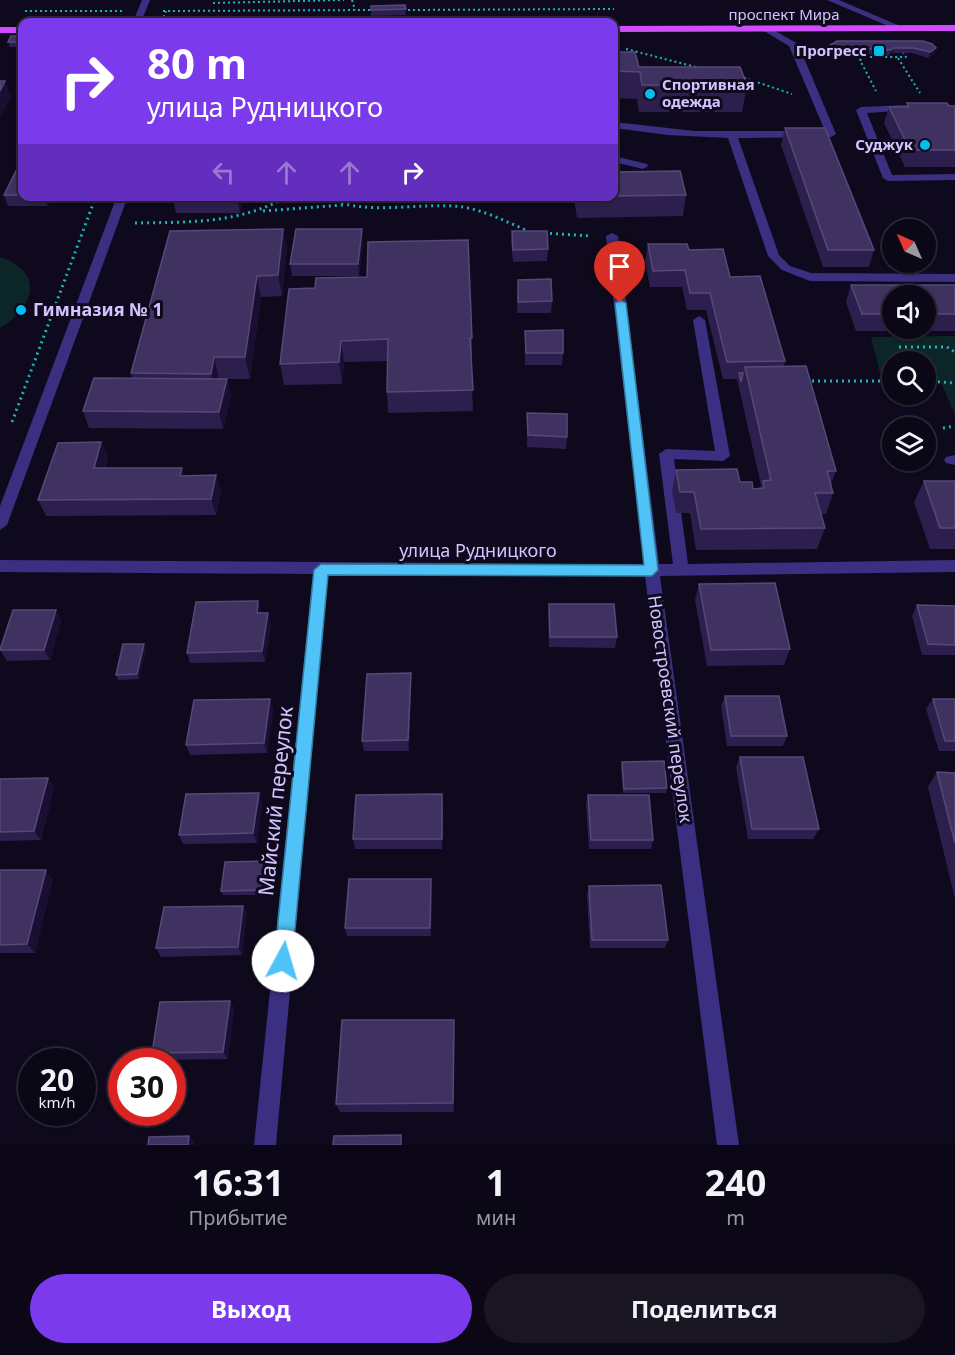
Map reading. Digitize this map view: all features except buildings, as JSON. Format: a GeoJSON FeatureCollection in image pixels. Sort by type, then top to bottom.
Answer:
{"type":"FeatureCollection","features":[{"type":"Feature","properties":{"kind":"main road","name":"проспект Мира"},"geometry":{"type":"LineString","coordinates":[[618,29],[955,28]]}},
{"type":"Feature","properties":{"kind":"main road"},"geometry":{"type":"LineString","coordinates":[[0,30],[18,30]]}},
{"type":"Feature","properties":{"kind":"street"},"geometry":{"type":"LineString","coordinates":[[138,18],[146,0]]}},
{"type":"Feature","properties":{"kind":"street"},"geometry":{"type":"LineString","coordinates":[[831,0],[903,28]]}},
{"type":"Feature","properties":{"kind":"street"},"geometry":{"type":"LineString","coordinates":[[618,126],[659,132],[732,135],[831,134],[793,44],[767,29]]}},
{"type":"Feature","properties":{"kind":"street"},"geometry":{"type":"LineString","coordinates":[[925,109],[861,110],[888,178],[955,177]]}},
{"type":"Feature","properties":{"kind":"street"},"geometry":{"type":"LineString","coordinates":[[732,135],[774,256],[786,268],[810,277],[955,278]]}},
{"type":"Feature","properties":{"kind":"street"},"geometry":{"type":"LineString","coordinates":[[618,160],[643,166]]}},
{"type":"Feature","properties":{"kind":"street"},"geometry":{"type":"LineString","coordinates":[[0,525],[121,201]]}},
{"type":"Feature","properties":{"kind":"street","name":"Новостроевский переулок"},"geometry":{"type":"LineString","coordinates":[[612,236],[652,570],[728,1145]]}},
{"type":"Feature","properties":{"kind":"street"},"geometry":{"type":"LineString","coordinates":[[681,570],[666,454],[723,456],[699,320]]}},
{"type":"Feature","properties":{"kind":"street","name":"улица Рудницкого"},"geometry":{"type":"LineString","coordinates":[[0,566],[321,570],[681,570],[955,566]]}},
{"type":"Feature","properties":{"kind":"street","name":"Майский переулок"},"geometry":{"type":"LineString","coordinates":[[265,1145],[321,570]]}},
{"type":"Feature","properties":{"kind":"path"},"geometry":{"type":"LineString","coordinates":[[211,11],[214,1],[344,0]]}},
{"type":"Feature","properties":{"kind":"path"},"geometry":{"type":"LineString","coordinates":[[352,0],[355,10]]}},
{"type":"Feature","properties":{"kind":"path"},"geometry":{"type":"LineString","coordinates":[[289,1],[289,10]]}},
{"type":"Feature","properties":{"kind":"path"},"geometry":{"type":"LineString","coordinates":[[401,10],[623,9]]}},
{"type":"Feature","properties":{"kind":"path"},"geometry":{"type":"LineString","coordinates":[[24,11],[378,10]]}},
{"type":"Feature","properties":{"kind":"path"},"geometry":{"type":"LineString","coordinates":[[163,18],[166,11]]}},
{"type":"Feature","properties":{"kind":"path"},"geometry":{"type":"LineString","coordinates":[[884,108],[860,60],[866,57],[906,57],[897,43]]}},
{"type":"Feature","properties":{"kind":"path"},"geometry":{"type":"LineString","coordinates":[[622,48],[710,70]]}},
{"type":"Feature","properties":{"kind":"path"},"geometry":{"type":"LineString","coordinates":[[862,50],[866,57]]}},
{"type":"Feature","properties":{"kind":"path"},"geometry":{"type":"LineString","coordinates":[[898,57],[921,95],[925,109]]}},
{"type":"Feature","properties":{"kind":"path"},"geometry":{"type":"LineString","coordinates":[[730,74],[817,100]]}},
{"type":"Feature","properties":{"kind":"path"},"geometry":{"type":"LineString","coordinates":[[8,431],[94,201]]}},
{"type":"Feature","properties":{"kind":"path"},"geometry":{"type":"LineString","coordinates":[[113,224],[226,222],[260,211],[279,201]]}},
{"type":"Feature","properties":{"kind":"path"},"geometry":{"type":"LineString","coordinates":[[333,201],[349,205]]}},
{"type":"Feature","properties":{"kind":"path"},"geometry":{"type":"LineString","coordinates":[[260,211],[349,205],[461,207],[485,212],[524,231],[533,232]]}},
{"type":"Feature","properties":{"kind":"path"},"geometry":{"type":"LineString","coordinates":[[542,233],[612,236]]}},
{"type":"Feature","properties":{"kind":"path"},"geometry":{"type":"LineString","coordinates":[[899,346],[948,347],[955,352]]}},
{"type":"Feature","properties":{"kind":"path"},"geometry":{"type":"LineString","coordinates":[[804,381],[882,381]]}},
{"type":"Feature","properties":{"kind":"path"},"geometry":{"type":"LineString","coordinates":[[936,382],[955,383]]}},
{"type":"Feature","properties":{"kind":"path"},"geometry":{"type":"LineString","coordinates":[[943,428],[955,426]]}},
{"type":"Feature","properties":{"kind":"green space"},"geometry":{"type":"Polygon","coordinates":[[[0,257],[14,263],[24,271],[30,290],[21,310],[0,328],[0,257]]]}},
{"type":"Feature","properties":{"kind":"green space"},"geometry":{"type":"Polygon","coordinates":[[[936,336],[955,336],[955,415],[940,380],[936,379],[936,351],[882,351],[882,373],[880,373],[871,337],[936,339],[936,336]]]}},
{"type":"Feature","properties":{"kind":"place","name":"Прогресс"},"geometry":{"type":"Point","coordinates":[879,51]}},
{"type":"Feature","properties":{"kind":"place","name":"Спортивная одежда"},"geometry":{"type":"Point","coordinates":[650,94]}},
{"type":"Feature","properties":{"kind":"place","name":"Суджук"},"geometry":{"type":"Point","coordinates":[925,145]}},
{"type":"Feature","properties":{"kind":"place","name":"Гимназия № 1"},"geometry":{"type":"Point","coordinates":[21,310]}},
{"type":"Feature","properties":{"kind":"route"},"geometry":{"type":"LineString","coordinates":[[283,961],[321,570],[652,570],[620,303]]}}]}
